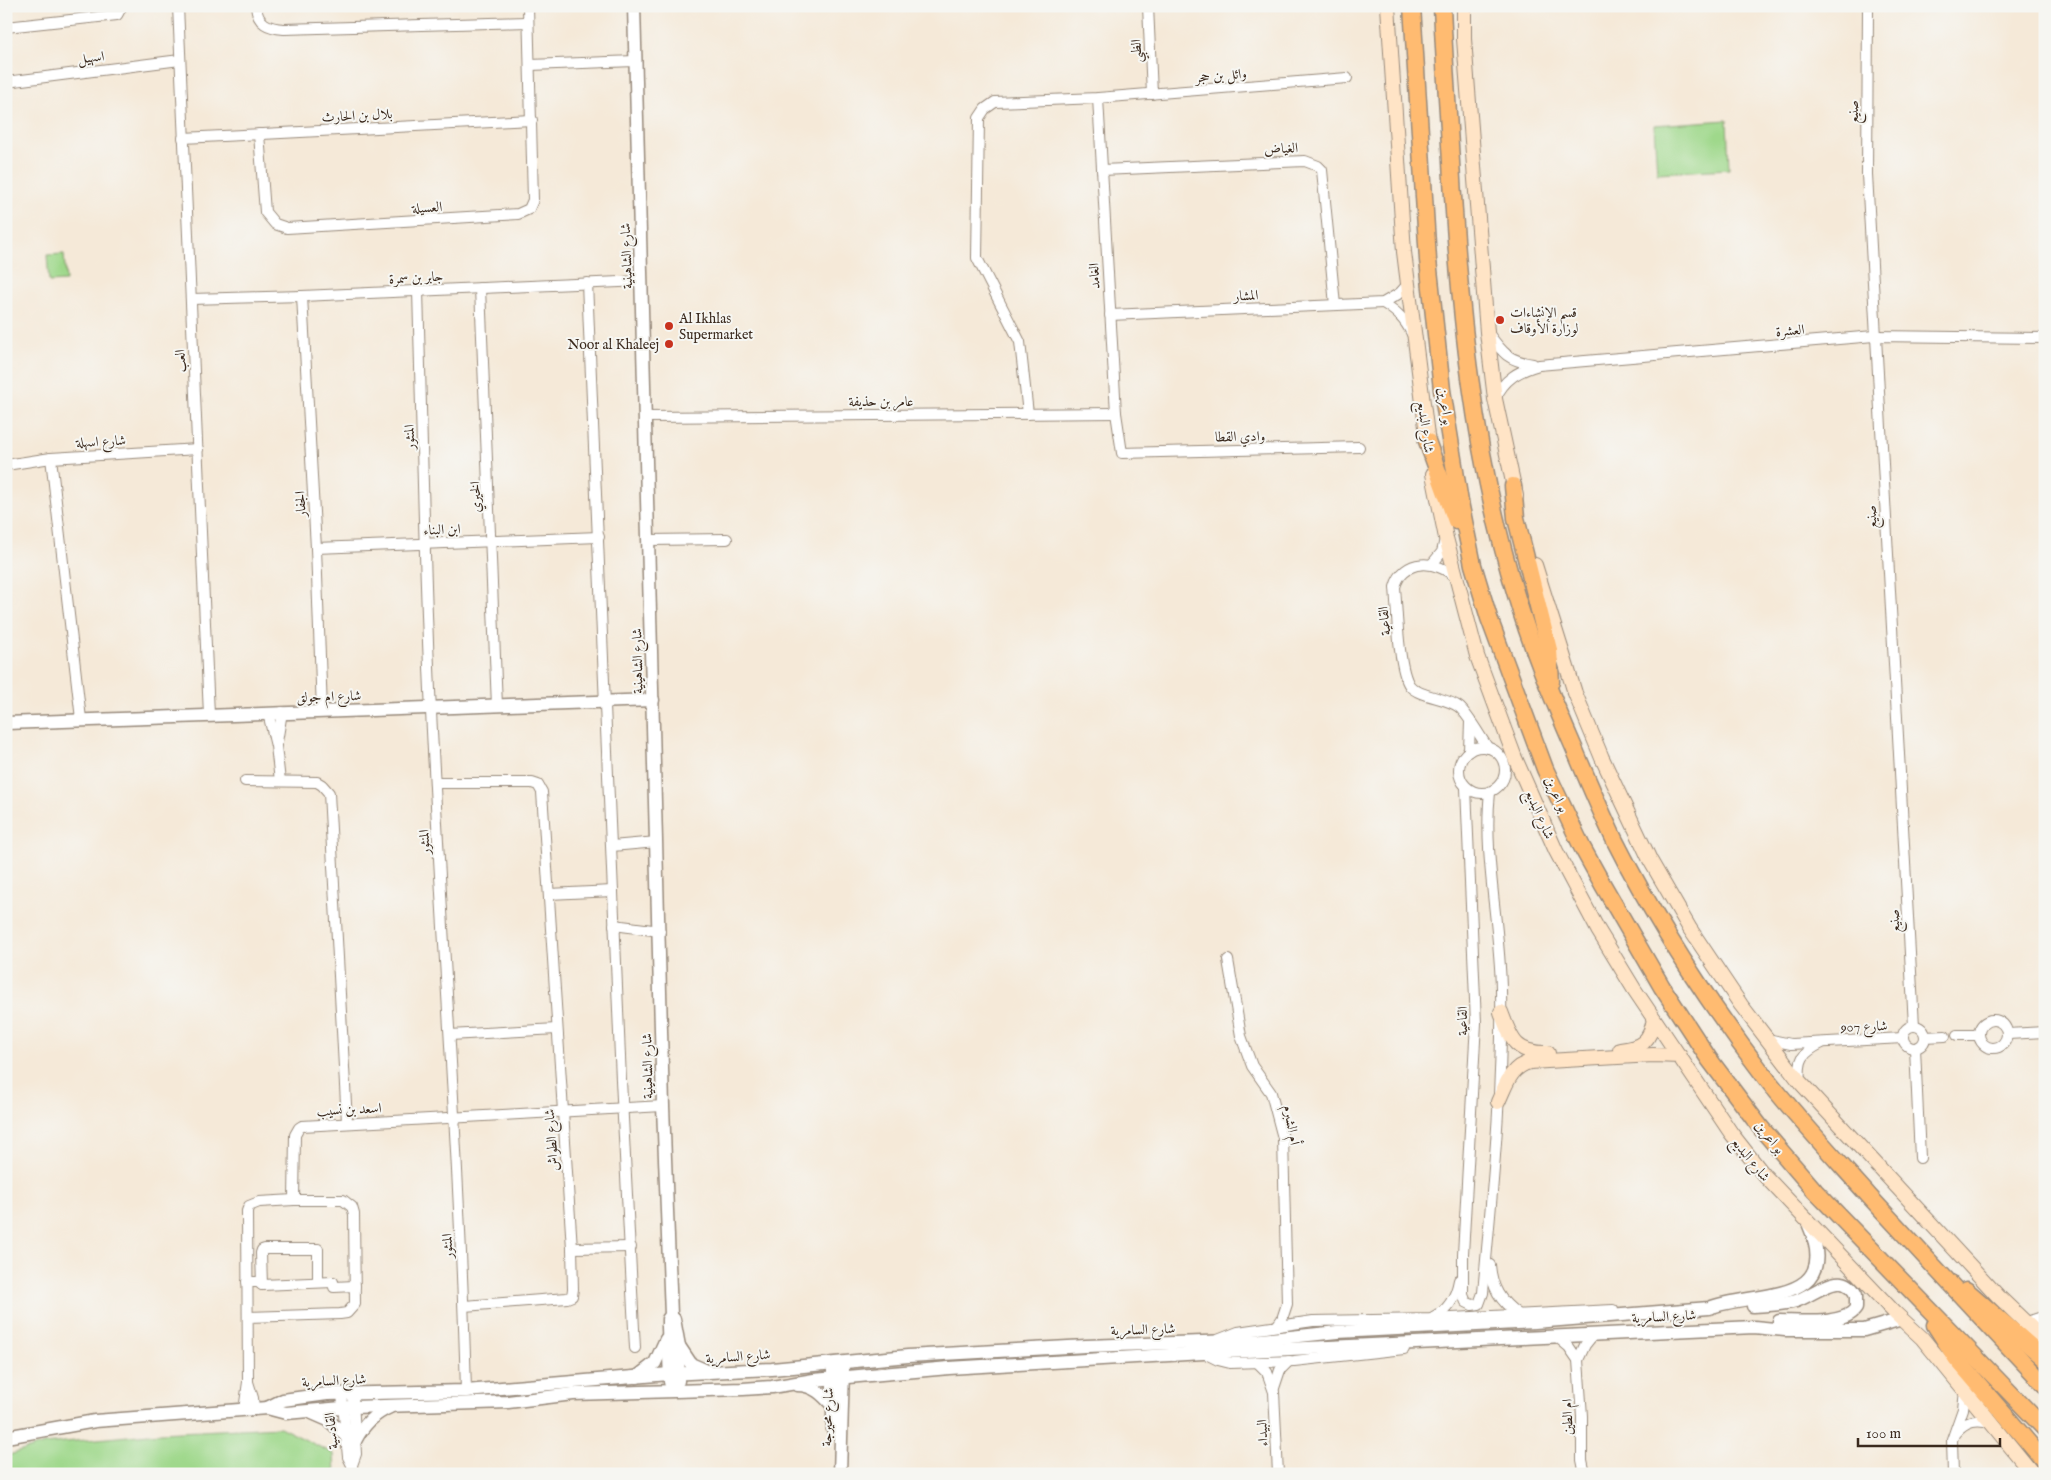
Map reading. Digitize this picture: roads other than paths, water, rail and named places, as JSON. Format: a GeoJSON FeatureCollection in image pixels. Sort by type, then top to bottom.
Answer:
{"type":"FeatureCollection","features":[{"type":"Feature","properties":{"kind":"highway","name":"بو اعرين"},"geometry":{"type":"LineString","coordinates":[[1412,6],[1428,260],[1435,331],[1460,502],[1473,565],[1501,654],[1548,776],[1582,847],[1662,987],[1709,1059],[1762,1128],[1815,1191],[2045,1430]]}},
{"type":"Feature","properties":{"kind":"highway","name":"بو اعرين"},"geometry":{"type":"LineString","coordinates":[[1442,6],[1456,255],[1468,370],[1481,449],[1514,591],[1551,694],[1616,842],[1660,923],[1741,1045],[1791,1109],[1941,1275],[2045,1385]]}},
{"type":"Feature","properties":{"kind":"highway"},"geometry":{"type":"LineString","coordinates":[[1427,440],[1473,565]]}},
{"type":"Feature","properties":{"kind":"highway"},"geometry":{"type":"LineString","coordinates":[[1514,486],[1517,524],[1549,650],[1552,670],[1551,694]]}},
{"type":"Feature","properties":{"kind":"highway"},"geometry":{"type":"LineString","coordinates":[[1941,1275],[1976,1298],[2045,1359]]}},
{"type":"Feature","properties":{"kind":"highway"},"geometry":{"type":"LineString","coordinates":[[1926,1308],[1947,1347],[2045,1462]]}},
{"type":"Feature","properties":{"kind":"main road","name":"شارع البديع"},"geometry":{"type":"LineString","coordinates":[[1388,6],[1404,242],[1413,338],[1427,440],[1446,538],[1477,656],[1515,758],[1556,851],[1598,930],[1654,1019],[1731,1133],[1764,1175],[1922,1338],[2033,1474]]}},
{"type":"Feature","properties":{"kind":"main road"},"geometry":{"type":"LineString","coordinates":[[1464,6],[1464,39],[1487,332],[1495,399],[1514,486],[1536,567],[1575,693],[1602,758],[1650,860],[1686,922],[1736,998],[1767,1039],[1800,1082],[2024,1323],[2045,1340]]}},
{"type":"Feature","properties":{"kind":"main road"},"geometry":{"type":"LineString","coordinates":[[1501,1012],[1514,1043],[1526,1050],[1542,1053],[1636,1048],[1652,1031],[1654,1019]]}},
{"type":"Feature","properties":{"kind":"main road"},"geometry":{"type":"LineString","coordinates":[[1498,1102],[1514,1070],[1521,1064],[1653,1055],[1680,1056]]}},
{"type":"Feature","properties":{"kind":"street"},"geometry":{"type":"LineString","coordinates":[[86,6],[87,18]]}},
{"type":"Feature","properties":{"kind":"street"},"geometry":{"type":"LineString","coordinates":[[6,27],[117,15],[122,6]]}},
{"type":"Feature","properties":{"kind":"street","name":"العب"},"geometry":{"type":"LineString","coordinates":[[178,6],[209,715]]}},
{"type":"Feature","properties":{"kind":"street"},"geometry":{"type":"LineString","coordinates":[[256,6],[256,13],[270,28],[284,29],[528,22]]}},
{"type":"Feature","properties":{"kind":"street","name":"العسيلة"},"geometry":{"type":"LineString","coordinates":[[259,134],[265,212],[275,224],[287,228],[518,214],[529,209],[533,200],[528,6]]}},
{"type":"Feature","properties":{"kind":"street","name":"شارع الشاهينية"},"geometry":{"type":"LineString","coordinates":[[634,6],[664,1106],[671,1315],[674,1320],[678,1346],[674,1374]]}},
{"type":"Feature","properties":{"kind":"street","name":"الظبي"},"geometry":{"type":"LineString","coordinates":[[1148,6],[1152,94]]}},
{"type":"Feature","properties":{"kind":"street","name":"صنيع"},"geometry":{"type":"LineString","coordinates":[[1868,6],[1867,174],[1874,336],[1914,1026]]}},
{"type":"Feature","properties":{"kind":"street","name":"اسهيل"},"geometry":{"type":"LineString","coordinates":[[6,82],[180,60]]}},
{"type":"Feature","properties":{"kind":"street"},"geometry":{"type":"LineString","coordinates":[[530,65],[635,61]]}},
{"type":"Feature","properties":{"kind":"street","name":"وائل بن حجر"},"geometry":{"type":"LineString","coordinates":[[1028,414],[1020,342],[977,258],[979,118],[984,109],[995,102],[1098,98],[1347,78]]}},
{"type":"Feature","properties":{"kind":"street","name":"الغامد"},"geometry":{"type":"LineString","coordinates":[[1098,98],[1116,413],[1122,453]]}},
{"type":"Feature","properties":{"kind":"street","name":"بلال بن الحارث"},"geometry":{"type":"LineString","coordinates":[[183,138],[532,120]]}},
{"type":"Feature","properties":{"kind":"street","name":"الغياض"},"geometry":{"type":"LineString","coordinates":[[1102,170],[1305,161],[1318,166],[1322,170],[1335,305]]}},
{"type":"Feature","properties":{"kind":"street","name":"جابر بن سمرة"},"geometry":{"type":"LineString","coordinates":[[191,299],[302,296],[642,280]]}},
{"type":"Feature","properties":{"kind":"street","name":"شارع الشاهينية"},"geometry":{"type":"LineString","coordinates":[[587,283],[622,1109],[635,1348]]}},
{"type":"Feature","properties":{"kind":"street"},"geometry":{"type":"LineString","coordinates":[[1408,284],[1400,293],[1383,303],[1396,311],[1407,323],[1413,338]]}},
{"type":"Feature","properties":{"kind":"street","name":"الخيري"},"geometry":{"type":"LineString","coordinates":[[480,288],[497,706]]}},
{"type":"Feature","properties":{"kind":"street","name":"المنثور"},"geometry":{"type":"LineString","coordinates":[[418,291],[431,708],[464,1306],[466,1391]]}},
{"type":"Feature","properties":{"kind":"street","name":"الجفار"},"geometry":{"type":"LineString","coordinates":[[302,296],[316,548],[322,711]]}},
{"type":"Feature","properties":{"kind":"street","name":"المشار"},"geometry":{"type":"LineString","coordinates":[[1110,315],[1383,303]]}},
{"type":"Feature","properties":{"kind":"street","name":"العشرة"},"geometry":{"type":"LineString","coordinates":[[1487,332],[1503,354],[1520,363],[1538,365],[1874,336],[2045,338]]}},
{"type":"Feature","properties":{"kind":"street","name":"العشرة"},"geometry":{"type":"LineString","coordinates":[[1495,399],[1507,379],[1522,370],[1538,365]]}},
{"type":"Feature","properties":{"kind":"street","name":"عامر بن حذيفة"},"geometry":{"type":"LineString","coordinates":[[646,417],[1116,413]]}},
{"type":"Feature","properties":{"kind":"street","name":"وادي القطا"},"geometry":{"type":"LineString","coordinates":[[1122,453],[1359,447]]}},
{"type":"Feature","properties":{"kind":"street","name":"شارع اسهلة"},"geometry":{"type":"LineString","coordinates":[[6,465],[51,458],[198,449]]}},
{"type":"Feature","properties":{"kind":"street"},"geometry":{"type":"LineString","coordinates":[[51,458],[81,719]]}},
{"type":"Feature","properties":{"kind":"street","name":"ابن البناء"},"geometry":{"type":"LineString","coordinates":[[316,548],[599,537]]}},
{"type":"Feature","properties":{"kind":"street"},"geometry":{"type":"LineString","coordinates":[[1446,538],[1442,552],[1432,564],[1449,570],[1456,578]]}},
{"type":"Feature","properties":{"kind":"street"},"geometry":{"type":"LineString","coordinates":[[649,540],[727,539]]}},
{"type":"Feature","properties":{"kind":"street","name":"القاعية"},"geometry":{"type":"LineString","coordinates":[[1432,564],[1407,569],[1398,578],[1395,587],[1404,672],[1410,686],[1416,691],[1450,702],[1461,708],[1488,748]]}},
{"type":"Feature","properties":{"kind":"street","name":"شارع ام جولق"},"geometry":{"type":"LineString","coordinates":[[6,723],[653,700]]}},
{"type":"Feature","properties":{"kind":"street"},"geometry":{"type":"LineString","coordinates":[[276,746],[282,712]]}},
{"type":"Feature","properties":{"kind":"street"},"geometry":{"type":"LineString","coordinates":[[268,713],[276,746],[280,781]]}},
{"type":"Feature","properties":{"kind":"street"},"geometry":{"type":"LineString","coordinates":[[1469,751],[1470,722]]}},
{"type":"Feature","properties":{"kind":"street"},"geometry":{"type":"LineString","coordinates":[[1478,748],[1488,748],[1496,752],[1502,760],[1505,769],[1498,787],[1482,794],[1466,788],[1460,779],[1458,769],[1462,759],[1469,751],[1478,748]]}},
{"type":"Feature","properties":{"kind":"street"},"geometry":{"type":"LineString","coordinates":[[245,781],[317,782],[326,788],[330,798],[347,1122]]}},
{"type":"Feature","properties":{"kind":"street","name":"شارع الطواش"},"geometry":{"type":"LineString","coordinates":[[435,783],[524,782],[538,786],[542,792],[572,1248],[572,1296],[567,1298],[464,1306]]}},
{"type":"Feature","properties":{"kind":"street","name":"القاعية"},"geometry":{"type":"LineString","coordinates":[[1466,788],[1476,1023],[1463,1254],[1464,1299],[1468,1304],[1476,1305],[1483,1298],[1488,1240],[1498,1102],[1501,1012],[1500,956],[1488,834],[1490,792]]}},
{"type":"Feature","properties":{"kind":"street"},"geometry":{"type":"LineString","coordinates":[[612,846],[657,842]]}},
{"type":"Feature","properties":{"kind":"street"},"geometry":{"type":"LineString","coordinates":[[549,894],[613,892]]}},
{"type":"Feature","properties":{"kind":"street"},"geometry":{"type":"LineString","coordinates":[[614,925],[660,932]]}},
{"type":"Feature","properties":{"kind":"street","name":"أم الشبرم"},"geometry":{"type":"LineString","coordinates":[[1228,960],[1241,1036],[1252,1066],[1272,1093],[1283,1138],[1287,1304],[1277,1326]]}},
{"type":"Feature","properties":{"kind":"street"},"geometry":{"type":"LineString","coordinates":[[1996,1020],[2002,1023],[2008,1034],[2004,1045],[1993,1049],[1983,1045],[1978,1035],[1983,1023],[1996,1020]]}},
{"type":"Feature","properties":{"kind":"street"},"geometry":{"type":"LineString","coordinates":[[1914,1026],[1922,1029],[1925,1037],[1922,1045],[1915,1048],[1907,1046],[1903,1038],[1906,1029],[1914,1026]]}},
{"type":"Feature","properties":{"kind":"street"},"geometry":{"type":"LineString","coordinates":[[450,1035],[557,1030]]}},
{"type":"Feature","properties":{"kind":"street"},"geometry":{"type":"LineString","coordinates":[[2008,1034],[2045,1032]]}},
{"type":"Feature","properties":{"kind":"street"},"geometry":{"type":"LineString","coordinates":[[1957,1035],[1978,1035]]}},
{"type":"Feature","properties":{"kind":"street"},"geometry":{"type":"LineString","coordinates":[[1925,1037],[1945,1036]]}},
{"type":"Feature","properties":{"kind":"street","name":"شارع 907"},"geometry":{"type":"LineString","coordinates":[[1767,1039],[1786,1044],[1903,1038]]}},
{"type":"Feature","properties":{"kind":"street","name":"شارع 907"},"geometry":{"type":"LineString","coordinates":[[1800,1082],[1799,1067],[1803,1056],[1812,1048],[1826,1041]]}},
{"type":"Feature","properties":{"kind":"street"},"geometry":{"type":"LineString","coordinates":[[1915,1048],[1920,1158]]}},
{"type":"Feature","properties":{"kind":"street","name":"اسعد بن نسيب"},"geometry":{"type":"LineString","coordinates":[[294,1200],[294,1140],[296,1131],[302,1126],[347,1122],[664,1106]]}},
{"type":"Feature","properties":{"kind":"street"},"geometry":{"type":"LineString","coordinates":[[248,1317],[347,1313],[355,1304],[354,1214],[352,1207],[343,1200],[258,1202],[249,1206],[247,1216],[248,1382],[255,1409]]}},
{"type":"Feature","properties":{"kind":"street","name":"شارع السامرية"},"geometry":{"type":"LineString","coordinates":[[255,1409],[283,1400],[312,1395],[466,1391],[838,1362],[1086,1346],[1261,1340],[1337,1332],[1535,1322],[1709,1308],[1718,1304],[1774,1296],[1789,1291],[1806,1280],[1815,1266],[1817,1257],[1817,1246],[1807,1220]]}},
{"type":"Feature","properties":{"kind":"street","name":"القاعية"},"geometry":{"type":"LineString","coordinates":[[1488,1240],[1491,1274],[1495,1289],[1504,1302],[1518,1314]]}},
{"type":"Feature","properties":{"kind":"street"},"geometry":{"type":"LineString","coordinates":[[572,1248],[631,1247]]}},
{"type":"Feature","properties":{"kind":"street"},"geometry":{"type":"LineString","coordinates":[[262,1285],[261,1253],[265,1249],[318,1249],[318,1282]]}},
{"type":"Feature","properties":{"kind":"street","name":"القاعية"},"geometry":{"type":"LineString","coordinates":[[1432,1319],[1446,1310],[1456,1294],[1463,1254]]}},
{"type":"Feature","properties":{"kind":"street"},"geometry":{"type":"LineString","coordinates":[[248,1282],[258,1282],[262,1285],[333,1282],[334,1287],[355,1286]]}},
{"type":"Feature","properties":{"kind":"street"},"geometry":{"type":"LineString","coordinates":[[1709,1308],[1788,1303],[1804,1298],[1828,1284],[1836,1282],[1848,1285],[1856,1294],[1856,1308],[1843,1319],[1778,1322],[1754,1327]]}},
{"type":"Feature","properties":{"kind":"street"},"geometry":{"type":"LineString","coordinates":[[1287,1304],[1302,1322]]}},
{"type":"Feature","properties":{"kind":"street","name":"شارع السامرية"},"geometry":{"type":"LineString","coordinates":[[1214,1341],[1228,1334],[1302,1322],[1432,1319],[1648,1308],[1669,1311]]}},
{"type":"Feature","properties":{"kind":"street","name":"شارع الشاهينية"},"geometry":{"type":"LineString","coordinates":[[671,1315],[668,1319],[668,1334],[674,1374],[678,1383],[673,1391]]}},
{"type":"Feature","properties":{"kind":"street"},"geometry":{"type":"LineString","coordinates":[[2024,1323],[2045,1316]]}},
{"type":"Feature","properties":{"kind":"street","name":"شارع السامرية"},"geometry":{"type":"LineString","coordinates":[[6,1437],[95,1420],[255,1409],[281,1413],[307,1412],[348,1408],[513,1402],[562,1395],[710,1391],[772,1387],[871,1374],[1203,1353],[1754,1327],[1785,1330],[1857,1331],[1902,1319]]}},
{"type":"Feature","properties":{"kind":"street"},"geometry":{"type":"LineString","coordinates":[[636,1377],[655,1363],[668,1334]]}},
{"type":"Feature","properties":{"kind":"street"},"geometry":{"type":"LineString","coordinates":[[1578,1360],[1585,1345],[1593,1335]]}},
{"type":"Feature","properties":{"kind":"street"},"geometry":{"type":"LineString","coordinates":[[1557,1337],[1569,1346],[1578,1360]]}},
{"type":"Feature","properties":{"kind":"street","name":"شارع السامرية"},"geometry":{"type":"LineString","coordinates":[[1203,1353],[1225,1362],[1288,1361],[1412,1348],[1426,1343]]}},
{"type":"Feature","properties":{"kind":"street"},"geometry":{"type":"LineString","coordinates":[[678,1346],[693,1365],[712,1373]]}},
{"type":"Feature","properties":{"kind":"street"},"geometry":{"type":"LineString","coordinates":[[1086,1346],[1087,1360]]}},
{"type":"Feature","properties":{"kind":"street","name":"ام الطين"},"geometry":{"type":"LineString","coordinates":[[1578,1360],[1582,1416],[1582,1460],[1585,1474]]}},
{"type":"Feature","properties":{"kind":"street","name":"البيداء"},"geometry":{"type":"LineString","coordinates":[[1278,1474],[1274,1392],[1277,1376],[1288,1361]]}},
{"type":"Feature","properties":{"kind":"street","name":"شارع محيرجة"},"geometry":{"type":"LineString","coordinates":[[838,1362],[840,1474]]}},
{"type":"Feature","properties":{"kind":"street","name":"البيداء"},"geometry":{"type":"LineString","coordinates":[[1257,1362],[1268,1372],[1274,1392]]}},
{"type":"Feature","properties":{"kind":"street"},"geometry":{"type":"LineString","coordinates":[[772,1387],[802,1385],[812,1388],[838,1402],[852,1386],[871,1374]]}},
{"type":"Feature","properties":{"kind":"street"},"geometry":{"type":"LineString","coordinates":[[1952,1474],[1951,1454],[1954,1434],[1963,1409],[1965,1391]]}},
{"type":"Feature","properties":{"kind":"street","name":"القادسية"},"geometry":{"type":"LineString","coordinates":[[347,1393],[350,1439],[348,1457],[352,1469]]}},
{"type":"Feature","properties":{"kind":"street","name":"شارع محيرجة"},"geometry":{"type":"LineString","coordinates":[[833,1474],[838,1402]]}},
{"type":"Feature","properties":{"kind":"street"},"geometry":{"type":"LineString","coordinates":[[307,1412],[314,1413],[328,1420],[350,1439],[374,1416],[395,1406]]}},
{"type":"Feature","properties":{"kind":"street"},"geometry":{"type":"LineString","coordinates":[[1954,1434],[1970,1421],[1979,1420],[1992,1423]]}},
{"type":"Feature","properties":{"kind":"place","name":"قسم الإنشاءات لوزارة الأوقاف"},"geometry":{"type":"Point","coordinates":[1500,320]}},
{"type":"Feature","properties":{"kind":"place","name":"Al Ikhlas Supermarket"},"geometry":{"type":"Point","coordinates":[669,326]}},
{"type":"Feature","properties":{"kind":"place","name":"Noor al Khaleej"},"geometry":{"type":"Point","coordinates":[669,344]}}]}
